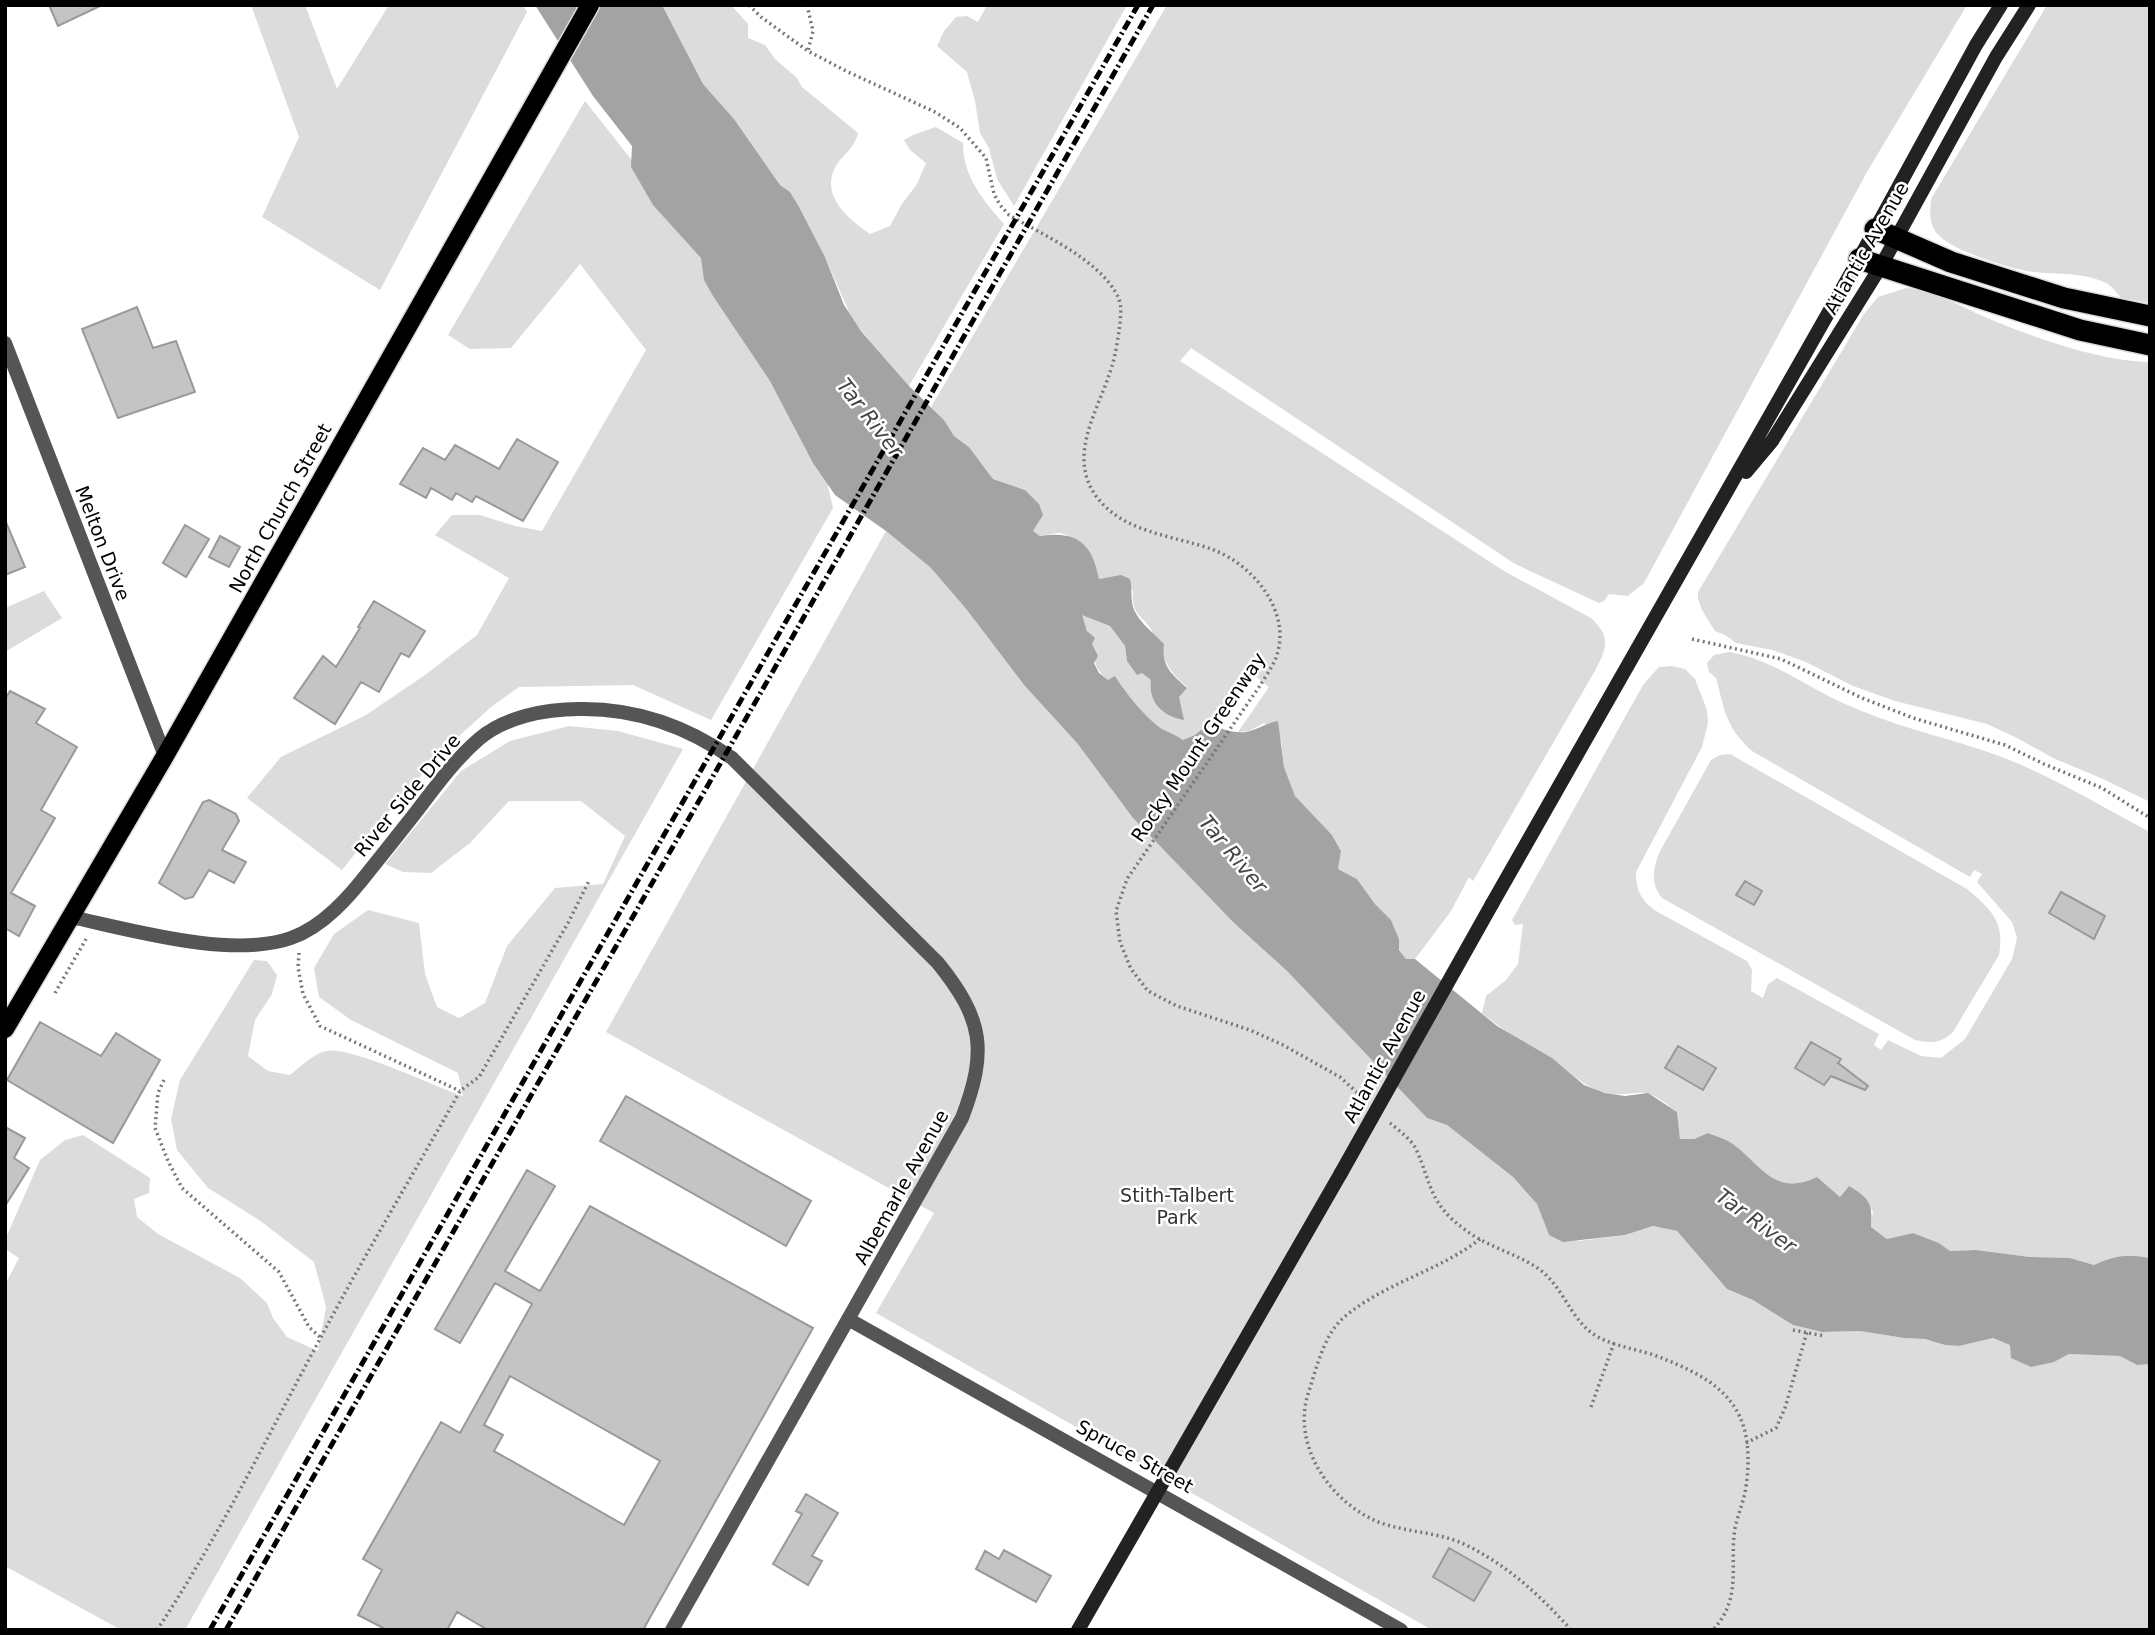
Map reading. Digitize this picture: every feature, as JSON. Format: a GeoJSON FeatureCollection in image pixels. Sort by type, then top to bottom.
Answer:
{"type":"FeatureCollection","features":[{"type":"Feature","properties":{"kind":"highway"},"geometry":{"type":"LineString","coordinates":[[1875,229],[1895,240],[1951,262],[2064,298],[2150,316]]}},
{"type":"Feature","properties":{"kind":"highway"},"geometry":{"type":"LineString","coordinates":[[1859,259],[2080,330],[2150,345]]}},
{"type":"Feature","properties":{"kind":"main road","name":"North Church Street"},"geometry":{"type":"LineString","coordinates":[[5,1029],[165,756],[590,5]]}},
{"type":"Feature","properties":{"kind":"main road","name":"Atlantic Avenue"},"geometry":{"type":"LineString","coordinates":[[1078,1630],[1341,1173],[1859,259],[1969,57],[2001,5]]}},
{"type":"Feature","properties":{"kind":"main road","name":"Atlantic Avenue"},"geometry":{"type":"LineString","coordinates":[[1723,500],[1772,441],[1881,266],[1996,57],[2029,5]]}},
{"type":"Feature","properties":{"kind":"street","name":"Melton Drive"},"geometry":{"type":"LineString","coordinates":[[5,343],[165,756]]}},
{"type":"Feature","properties":{"kind":"street","name":"River Side Drive"},"geometry":{"type":"LineString","coordinates":[[71,917],[173,939],[252,947],[292,938],[326,917],[356,888],[449,770],[480,738],[505,723],[528,716],[569,709],[606,708],[635,713],[705,739],[732,758],[769,793]]}},
{"type":"Feature","properties":{"kind":"street","name":"Albemarle Avenue"},"geometry":{"type":"LineString","coordinates":[[672,1630],[962,1118],[976,1077],[977,1039],[973,1018],[961,991],[938,962],[769,793]]}},
{"type":"Feature","properties":{"kind":"street","name":"Spruce Street"},"geometry":{"type":"LineString","coordinates":[[848,1319],[1401,1630]]}},
{"type":"Feature","properties":{"kind":"path","name":"Rocky Mount Greenway"},"geometry":{"type":"LineString","coordinates":[[749,5],[808,51],[935,111],[960,128],[986,158],[994,194],[1009,215],[1089,264],[1116,292],[1122,306],[1119,334],[1110,373],[1087,434],[1083,454],[1085,473],[1095,495],[1110,512],[1135,527],[1216,551],[1235,562],[1269,595],[1276,610],[1280,635],[1276,659],[1259,687],[1127,879],[1116,911],[1120,942],[1131,969],[1148,991],[1177,1006],[1250,1030],[1283,1045],[1340,1077],[1368,1103]]}},
{"type":"Feature","properties":{"kind":"path"},"geometry":{"type":"LineString","coordinates":[[807,5],[813,31],[808,51]]}},
{"type":"Feature","properties":{"kind":"path"},"geometry":{"type":"LineString","coordinates":[[1692,639],[1782,659],[1862,698],[1913,718],[2005,745],[2102,788],[2150,818]]}},
{"type":"Feature","properties":{"kind":"path"},"geometry":{"type":"LineString","coordinates":[[157,1630],[182,1592],[256,1460],[320,1337],[460,1091],[479,1077],[568,923],[589,881]]}},
{"type":"Feature","properties":{"kind":"path"},"geometry":{"type":"LineString","coordinates":[[300,933],[298,967],[303,994],[320,1026],[460,1091]]}},
{"type":"Feature","properties":{"kind":"path"},"geometry":{"type":"LineString","coordinates":[[55,993],[86,939]]}},
{"type":"Feature","properties":{"kind":"path"},"geometry":{"type":"LineString","coordinates":[[164,1080],[158,1093],[155,1128],[167,1161],[182,1188],[279,1272],[309,1327],[320,1337]]}},
{"type":"Feature","properties":{"kind":"path"},"geometry":{"type":"LineString","coordinates":[[1387,1120],[1415,1146],[1424,1176],[1440,1208],[1464,1229],[1541,1270],[1559,1289],[1577,1318],[1596,1336],[1672,1362],[1710,1380],[1729,1398],[1743,1426],[1749,1458],[1745,1490],[1735,1530],[1735,1583],[1728,1605],[1713,1630]]}},
{"type":"Feature","properties":{"kind":"path"},"geometry":{"type":"LineString","coordinates":[[1480,1239],[1462,1253],[1392,1285],[1359,1305],[1339,1322],[1329,1338],[1306,1399],[1304,1429],[1312,1458],[1327,1482],[1361,1513],[1380,1523],[1429,1533],[1467,1545],[1492,1559],[1531,1588],[1571,1630]]}},
{"type":"Feature","properties":{"kind":"path"},"geometry":{"type":"LineString","coordinates":[[1793,1330],[1825,1336]]}},
{"type":"Feature","properties":{"kind":"path"},"geometry":{"type":"LineString","coordinates":[[1746,1443],[1776,1428],[1807,1332]]}},
{"type":"Feature","properties":{"kind":"path"},"geometry":{"type":"LineString","coordinates":[[1591,1407],[1614,1343]]}},
{"type":"Feature","properties":{"kind":"green space"},"geometry":{"type":"Polygon","coordinates":[[[251,5],[305,5],[337,89],[389,5],[523,5],[527,12],[380,290],[262,217],[299,137],[251,5]]]}},
{"type":"Feature","properties":{"kind":"green space"},"geometry":{"type":"Polygon","coordinates":[[[662,5],[731,5],[748,24],[748,38],[765,45],[775,59],[797,78],[802,87],[858,133],[852,146],[837,164],[831,185],[838,205],[870,234],[890,226],[917,184],[926,163],[910,150],[904,140],[936,127],[963,143],[970,177],[1004,224],[909,386],[853,321],[825,257],[798,205],[790,192],[780,185],[734,119],[703,84],[662,5]]]}},
{"type":"Feature","properties":{"kind":"green space"},"geometry":{"type":"Polygon","coordinates":[[[987,5],[1127,5],[1014,206],[997,179],[989,148],[980,133],[967,72],[937,46],[944,31],[956,17],[967,16],[978,22],[987,5]]]}},
{"type":"Feature","properties":{"kind":"green space"},"geometry":{"type":"Polygon","coordinates":[[[1167,5],[1967,5],[1867,172],[1644,583],[1628,596],[1609,594],[1599,603],[1515,564],[1191,348],[1180,361],[1504,571],[1591,618],[1602,631],[1605,648],[1596,669],[1473,881],[1469,877],[1451,911],[1415,959],[1406,959],[1399,949],[1399,939],[1391,920],[1375,904],[1357,879],[1338,869],[1341,851],[1332,835],[1295,796],[1284,767],[1281,740],[1264,723],[1249,731],[1238,732],[1269,687],[1255,676],[1217,727],[1209,723],[1195,735],[1183,740],[1158,726],[1137,706],[1115,677],[1108,680],[1099,671],[1081,614],[1110,626],[1125,646],[1127,661],[1137,674],[1142,672],[1179,697],[1187,687],[1170,669],[1151,629],[1136,611],[1133,591],[1121,576],[1099,579],[1094,564],[1072,538],[1057,533],[1040,536],[1032,531],[1038,524],[1025,490],[993,479],[969,447],[954,436],[944,420],[931,407],[1167,5]]]}},
{"type":"Feature","properties":{"kind":"green space"},"geometry":{"type":"Polygon","coordinates":[[[2047,5],[2150,5],[2150,303],[2121,298],[2106,283],[2086,276],[2022,270],[1988,260],[1941,238],[1932,223],[1931,199],[2047,5]]]}},
{"type":"Feature","properties":{"kind":"green space"},"geometry":{"type":"Polygon","coordinates":[[[585,101],[699,245],[818,443],[833,508],[711,720],[633,685],[519,687],[491,707],[457,738],[399,799],[342,870],[247,798],[281,757],[366,715],[477,635],[509,578],[435,535],[452,515],[480,515],[542,531],[646,350],[580,264],[511,348],[470,349],[448,335],[585,101]]]}},
{"type":"Feature","properties":{"kind":"green space"},"geometry":{"type":"Polygon","coordinates":[[[1906,288],[1941,297],[2010,327],[2069,348],[2110,358],[2150,362],[2150,802],[2053,758],[1987,724],[1895,701],[1853,686],[1806,662],[1772,650],[1736,643],[1715,631],[1702,610],[1698,592],[1864,314],[1878,297],[1906,288]]]}},
{"type":"Feature","properties":{"kind":"green space","name":"Stith-Talbert Park"},"geometry":{"type":"Polygon","coordinates":[[[886,531],[931,568],[1024,685],[1077,743],[1133,818],[1233,922],[1287,971],[1427,1118],[1447,1125],[1513,1177],[1537,1204],[1549,1235],[1579,1241],[1625,1235],[1653,1226],[1677,1231],[1727,1289],[1753,1300],[1793,1325],[1822,1332],[1860,1331],[1959,1346],[1993,1338],[2054,1362],[2069,1354],[2121,1356],[2137,1365],[2150,1364],[2150,1630],[1432,1630],[876,1313],[934,1213],[606,1032],[886,531]]]}},
{"type":"Feature","properties":{"kind":"green space"},"geometry":{"type":"Polygon","coordinates":[[[44,591],[62,618],[5,652],[5,608],[44,591]]]}},
{"type":"Feature","properties":{"kind":"green space"},"geometry":{"type":"Polygon","coordinates":[[[1729,652],[1774,667],[1862,711],[2004,758],[2068,787],[2150,832],[2150,1258],[2121,1256],[2094,1265],[2070,1258],[2030,1257],[1976,1250],[1950,1251],[1939,1243],[1913,1233],[1887,1239],[1871,1227],[1873,1211],[1849,1186],[1840,1197],[1817,1177],[1803,1182],[1780,1181],[1761,1169],[1733,1144],[1721,1138],[1708,1133],[1694,1139],[1680,1139],[1677,1112],[1662,1101],[1645,1093],[1614,1094],[1595,1089],[1482,1013],[1486,996],[1506,980],[1518,964],[1523,924],[1515,925],[1512,920],[1643,685],[1659,667],[1672,666],[1685,669],[1695,679],[1707,710],[1708,723],[1702,747],[1636,872],[1638,890],[1643,899],[1656,911],[1747,961],[1752,970],[1751,991],[1763,998],[1768,984],[1777,978],[1879,1034],[1874,1045],[1881,1050],[1888,1040],[1921,1056],[1941,1058],[1965,1039],[2012,959],[2017,938],[2012,922],[1977,882],[1982,874],[1974,870],[1970,877],[1752,751],[1731,726],[1716,678],[1709,672],[1707,663],[1714,655],[1729,652]]]}},
{"type":"Feature","properties":{"kind":"green space"},"geometry":{"type":"Polygon","coordinates":[[[569,726],[618,731],[683,749],[185,1630],[121,1630],[5,1566],[5,1285],[19,1258],[5,1249],[5,1240],[40,1160],[65,1140],[83,1135],[150,1178],[149,1193],[134,1199],[137,1217],[158,1234],[240,1278],[267,1303],[273,1318],[287,1337],[318,1351],[326,1307],[314,1262],[259,1220],[208,1188],[177,1150],[171,1119],[180,1080],[254,960],[267,961],[277,975],[272,994],[255,1020],[248,1056],[268,1071],[290,1075],[316,1055],[337,1051],[372,1060],[463,1096],[458,1073],[351,1020],[319,997],[314,968],[334,934],[368,910],[419,923],[425,974],[437,1007],[459,1018],[485,1003],[507,946],[555,888],[603,884],[625,836],[581,801],[509,801],[470,843],[431,873],[403,872],[385,864],[461,771],[510,741],[569,726]]]}},
{"type":"Feature","properties":{"kind":"green space"},"geometry":{"type":"Polygon","coordinates":[[[1730,754],[1967,889],[1989,910],[2000,934],[1999,955],[1948,1036],[1935,1042],[1915,1040],[1662,898],[1654,876],[1659,853],[1711,760],[1730,754]]]}},
{"type":"Feature","properties":{"kind":"water","name":"Tar River"},"geometry":{"type":"Polygon","coordinates":[[[535,5],[662,5],[703,84],[734,119],[780,185],[790,192],[798,205],[825,257],[844,305],[861,331],[909,386],[944,420],[954,436],[969,447],[993,479],[1025,490],[1039,504],[1043,515],[1033,531],[1040,536],[1064,535],[1081,542],[1092,557],[1099,579],[1121,575],[1130,579],[1136,614],[1164,644],[1164,658],[1168,669],[1187,688],[1179,697],[1184,720],[1158,707],[1152,695],[1151,680],[1142,673],[1137,675],[1127,661],[1125,646],[1110,626],[1082,615],[1087,631],[1095,638],[1092,644],[1098,656],[1094,663],[1099,673],[1108,680],[1115,676],[1152,721],[1183,740],[1195,735],[1209,723],[1240,732],[1278,721],[1284,767],[1295,796],[1332,835],[1341,851],[1338,869],[1357,879],[1375,904],[1391,920],[1399,939],[1399,950],[1406,959],[1415,959],[1497,1026],[1552,1058],[1584,1085],[1605,1093],[1625,1096],[1648,1093],[1677,1112],[1680,1139],[1694,1139],[1708,1133],[1724,1139],[1780,1181],[1803,1182],[1817,1177],[1840,1197],[1849,1186],[1868,1202],[1871,1227],[1887,1239],[1913,1233],[1939,1243],[1950,1251],[1976,1250],[2030,1257],[2070,1258],[2094,1265],[2121,1256],[2150,1258],[2150,1364],[2137,1365],[2120,1356],[2069,1354],[2054,1362],[2031,1367],[2011,1358],[2010,1345],[1993,1338],[1959,1346],[1860,1331],[1822,1332],[1793,1325],[1753,1300],[1727,1289],[1677,1231],[1653,1226],[1625,1235],[1563,1242],[1549,1235],[1537,1204],[1513,1177],[1447,1125],[1427,1118],[1287,971],[1233,922],[1133,818],[1077,743],[1024,685],[931,568],[886,531],[835,495],[813,463],[770,381],[713,296],[704,280],[701,258],[653,205],[631,167],[632,146],[593,96],[535,5]]]}},
{"type":"Feature","properties":{"kind":"building"},"geometry":{"type":"Polygon","coordinates":[[[49,5],[102,5],[58,26],[49,5]]]}},
{"type":"Feature","properties":{"kind":"building"},"geometry":{"type":"Polygon","coordinates":[[[137,307],[153,348],[176,341],[195,392],[118,418],[82,329],[137,307]]]}},
{"type":"Feature","properties":{"kind":"building"},"geometry":{"type":"Polygon","coordinates":[[[517,439],[558,462],[523,521],[476,496],[472,502],[456,493],[452,500],[431,488],[426,498],[400,484],[423,448],[445,460],[455,445],[499,469],[517,439]]]}},
{"type":"Feature","properties":{"kind":"building"},"geometry":{"type":"Polygon","coordinates":[[[5,520],[25,567],[5,575],[5,520]]]}},
{"type":"Feature","properties":{"kind":"building"},"geometry":{"type":"Polygon","coordinates":[[[185,525],[209,539],[186,577],[163,563],[185,525]]]}},
{"type":"Feature","properties":{"kind":"building"},"geometry":{"type":"Polygon","coordinates":[[[220,536],[240,547],[229,567],[209,557],[220,536]]]}},
{"type":"Feature","properties":{"kind":"building"},"geometry":{"type":"Polygon","coordinates":[[[374,601],[425,631],[409,657],[401,653],[379,692],[361,682],[335,724],[294,698],[323,656],[336,667],[374,601]]]}},
{"type":"Feature","properties":{"kind":"building"},"geometry":{"type":"Polygon","coordinates":[[[10,691],[45,709],[36,723],[77,747],[41,810],[55,818],[11,893],[35,906],[19,936],[5,928],[5,699],[10,691]]]}},
{"type":"Feature","properties":{"kind":"building"},"geometry":{"type":"Polygon","coordinates":[[[209,800],[236,814],[239,821],[222,850],[246,862],[234,883],[209,870],[193,897],[185,899],[159,883],[203,802],[209,800]]]}},
{"type":"Feature","properties":{"kind":"building"},"geometry":{"type":"Polygon","coordinates":[[[1745,881],[1762,891],[1754,905],[1736,895],[1745,881]]]}},
{"type":"Feature","properties":{"kind":"building"},"geometry":{"type":"Polygon","coordinates":[[[2061,892],[2105,916],[2094,939],[2049,913],[2061,892]]]}},
{"type":"Feature","properties":{"kind":"building"},"geometry":{"type":"Polygon","coordinates":[[[40,1022],[101,1056],[116,1033],[160,1060],[113,1143],[7,1080],[40,1022]]]}},
{"type":"Feature","properties":{"kind":"building"},"geometry":{"type":"Polygon","coordinates":[[[1811,1042],[1841,1059],[1838,1063],[1868,1086],[1865,1090],[1831,1076],[1824,1085],[1795,1068],[1811,1042]]]}},
{"type":"Feature","properties":{"kind":"building"},"geometry":{"type":"Polygon","coordinates":[[[1678,1046],[1716,1068],[1703,1090],[1665,1068],[1678,1046]]]}},
{"type":"Feature","properties":{"kind":"building"},"geometry":{"type":"Polygon","coordinates":[[[626,1096],[811,1201],[786,1246],[600,1141],[626,1096]]]}},
{"type":"Feature","properties":{"kind":"building"},"geometry":{"type":"Polygon","coordinates":[[[5,1127],[25,1138],[14,1158],[29,1168],[5,1206],[5,1127]]]}},
{"type":"Feature","properties":{"kind":"building"},"geometry":{"type":"Polygon","coordinates":[[[527,1170],[555,1186],[505,1271],[540,1291],[590,1206],[813,1328],[643,1630],[488,1630],[457,1612],[447,1630],[387,1630],[358,1615],[382,1570],[363,1559],[441,1422],[460,1433],[532,1304],[495,1283],[460,1343],[435,1329],[527,1170]],[[510,1376],[484,1425],[503,1435],[494,1451],[624,1525],[660,1461],[510,1376]]]}},
{"type":"Feature","properties":{"kind":"building"},"geometry":{"type":"Polygon","coordinates":[[[806,1494],[838,1513],[812,1556],[822,1561],[808,1585],[773,1564],[802,1514],[796,1511],[806,1494]]]}},
{"type":"Feature","properties":{"kind":"building"},"geometry":{"type":"Polygon","coordinates":[[[1449,1548],[1491,1572],[1474,1601],[1433,1577],[1449,1548]]]}},
{"type":"Feature","properties":{"kind":"building"},"geometry":{"type":"Polygon","coordinates":[[[1004,1550],[1051,1576],[1036,1602],[976,1569],[985,1551],[999,1559],[1004,1550]]]}},
{"type":"Feature","properties":{"kind":"railway"},"geometry":{"type":"LineString","coordinates":[[210,1630],[1138,5]]}},
{"type":"Feature","properties":{"kind":"railway"},"geometry":{"type":"LineString","coordinates":[[226,1630],[1153,5]]}}]}
